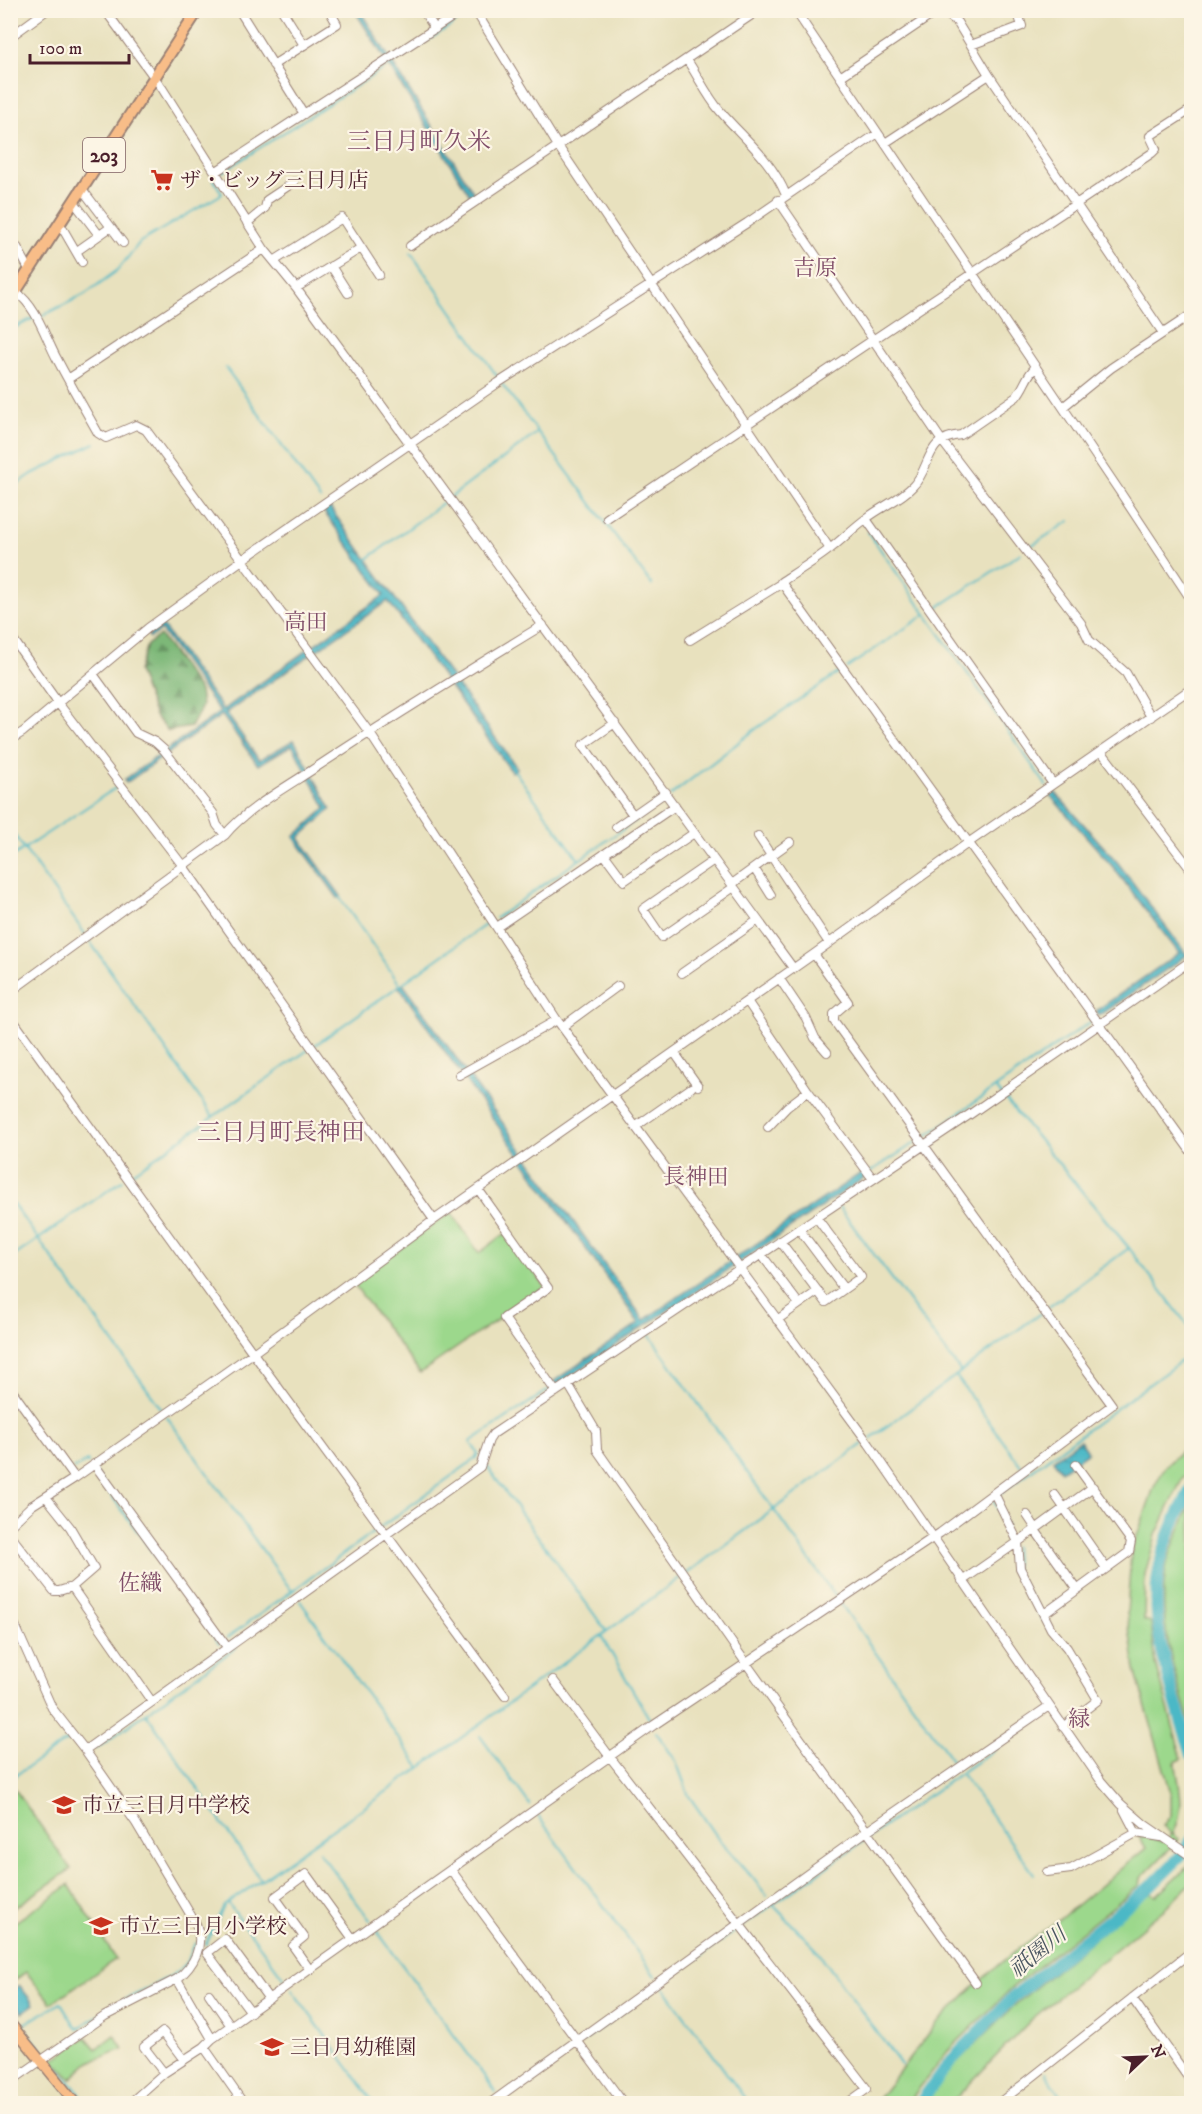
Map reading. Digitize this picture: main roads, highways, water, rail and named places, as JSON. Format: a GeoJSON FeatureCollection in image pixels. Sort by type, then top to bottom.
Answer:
{"type":"FeatureCollection","features":[{"type":"Feature","properties":{"kind":"highway","name":"203"},"geometry":{"type":"LineString","coordinates":[[13,296],[195,11]]}},
{"type":"Feature","properties":{"kind":"main road"},"geometry":{"type":"LineString","coordinates":[[10,2023],[46,2058],[76,2103]]}},
{"type":"Feature","properties":{"kind":"water"},"geometry":{"type":"Polygon","coordinates":[[[355,11],[360,11],[475,195],[471,197],[355,11]]]}},
{"type":"Feature","properties":{"kind":"water"},"geometry":{"type":"Polygon","coordinates":[[[328,505],[517,768],[512,772],[388,601],[226,713],[259,760],[294,740],[331,809],[299,838],[341,896],[338,898],[294,837],[326,808],[292,745],[258,765],[222,715],[126,783],[124,780],[220,712],[161,630],[150,638],[148,635],[162,625],[223,710],[384,595],[322,509],[328,505]]]}},
{"type":"Feature","properties":{"kind":"water"},"geometry":{"type":"Polygon","coordinates":[[[1053,790],[1118,863],[1187,955],[1099,1016],[1096,1011],[1179,953],[1113,867],[1048,793],[1053,790]]]}},
{"type":"Feature","properties":{"kind":"water"},"geometry":{"type":"Polygon","coordinates":[[[403,984],[644,1320],[864,1171],[867,1176],[556,1386],[553,1382],[639,1323],[399,987],[403,984]]]}},
{"type":"Feature","properties":{"kind":"water"},"geometry":{"type":"Polygon","coordinates":[[[1080,1440],[1088,1452],[1061,1471],[1053,1460],[1080,1440]]]}},
{"type":"Feature","properties":{"kind":"water"},"geometry":{"type":"Polygon","coordinates":[[[19,1985],[34,2004],[22,2013],[11,1998],[11,1992],[19,1985]]]}},
{"type":"Feature","properties":{"kind":"waterway"},"geometry":{"type":"LineString","coordinates":[[222,172],[472,12]]}},
{"type":"Feature","properties":{"kind":"waterway"},"geometry":{"type":"LineString","coordinates":[[40,317],[85,294],[118,270],[140,242],[222,194],[213,178]]}},
{"type":"Feature","properties":{"kind":"waterway"},"geometry":{"type":"LineString","coordinates":[[411,253],[499,379]]}},
{"type":"Feature","properties":{"kind":"waterway"},"geometry":{"type":"LineString","coordinates":[[10,330],[34,318]]}},
{"type":"Feature","properties":{"kind":"waterway"},"geometry":{"type":"LineString","coordinates":[[226,368],[320,499]]}},
{"type":"Feature","properties":{"kind":"waterway"},"geometry":{"type":"LineString","coordinates":[[502,384],[652,585]]}},
{"type":"Feature","properties":{"kind":"waterway"},"geometry":{"type":"LineString","coordinates":[[366,560],[537,433]]}},
{"type":"Feature","properties":{"kind":"waterway"},"geometry":{"type":"LineString","coordinates":[[10,489],[32,474],[95,443]]}},
{"type":"Feature","properties":{"kind":"waterway"},"geometry":{"type":"LineString","coordinates":[[1029,547],[1070,521]]}},
{"type":"Feature","properties":{"kind":"waterway"},"geometry":{"type":"LineString","coordinates":[[868,532],[1046,785]]}},
{"type":"Feature","properties":{"kind":"waterway"},"geometry":{"type":"LineString","coordinates":[[935,609],[1021,553]]}},
{"type":"Feature","properties":{"kind":"waterway"},"geometry":{"type":"LineString","coordinates":[[847,668],[926,614]]}},
{"type":"Feature","properties":{"kind":"waterway"},"geometry":{"type":"LineString","coordinates":[[671,795],[757,728],[840,672]]}},
{"type":"Feature","properties":{"kind":"waterway"},"geometry":{"type":"LineString","coordinates":[[514,770],[579,860]]}},
{"type":"Feature","properties":{"kind":"waterway"},"geometry":{"type":"LineString","coordinates":[[10,858],[117,787]]}},
{"type":"Feature","properties":{"kind":"waterway"},"geometry":{"type":"LineString","coordinates":[[496,918],[666,799]]}},
{"type":"Feature","properties":{"kind":"waterway"},"geometry":{"type":"LineString","coordinates":[[10,829],[85,934]]}},
{"type":"Feature","properties":{"kind":"waterway"},"geometry":{"type":"LineString","coordinates":[[338,895],[401,986]]}},
{"type":"Feature","properties":{"kind":"waterway"},"geometry":{"type":"LineString","coordinates":[[315,1045],[488,923]]}},
{"type":"Feature","properties":{"kind":"waterway"},"geometry":{"type":"LineString","coordinates":[[88,939],[213,1117]]}},
{"type":"Feature","properties":{"kind":"waterway"},"geometry":{"type":"LineString","coordinates":[[923,1138],[1093,1020]]}},
{"type":"Feature","properties":{"kind":"waterway"},"geometry":{"type":"LineString","coordinates":[[130,1175],[308,1050]]}},
{"type":"Feature","properties":{"kind":"waterway"},"geometry":{"type":"LineString","coordinates":[[996,1088],[1129,1248],[1192,1331]]}},
{"type":"Feature","properties":{"kind":"waterway"},"geometry":{"type":"LineString","coordinates":[[870,1172],[918,1141]]}},
{"type":"Feature","properties":{"kind":"waterway"},"geometry":{"type":"LineString","coordinates":[[10,1259],[123,1180]]}},
{"type":"Feature","properties":{"kind":"waterway"},"geometry":{"type":"LineString","coordinates":[[10,1200],[163,1411]]}},
{"type":"Feature","properties":{"kind":"waterway"},"geometry":{"type":"LineString","coordinates":[[839,1207],[961,1372]]}},
{"type":"Feature","properties":{"kind":"waterway"},"geometry":{"type":"LineString","coordinates":[[1046,1309],[1129,1248]]}},
{"type":"Feature","properties":{"kind":"waterway"},"geometry":{"type":"LineString","coordinates":[[871,1438],[1042,1312]]}},
{"type":"Feature","properties":{"kind":"waterway"},"geometry":{"type":"LineString","coordinates":[[648,1333],[954,1763]]}},
{"type":"Feature","properties":{"kind":"waterway"},"geometry":{"type":"LineString","coordinates":[[998,1495],[1192,1353]]}},
{"type":"Feature","properties":{"kind":"waterway"},"geometry":{"type":"LineString","coordinates":[[956,1376],[1021,1466]]}},
{"type":"Feature","properties":{"kind":"waterway"},"geometry":{"type":"LineString","coordinates":[[227,1638],[475,1459],[478,1453],[470,1442],[550,1389]]}},
{"type":"Feature","properties":{"kind":"waterway"},"geometry":{"type":"LineString","coordinates":[[10,1395],[25,1416]]}},
{"type":"Feature","properties":{"kind":"waterway"},"geometry":{"type":"LineString","coordinates":[[167,1417],[291,1590]]}},
{"type":"Feature","properties":{"kind":"waterway"},"geometry":{"type":"LineString","coordinates":[[686,1574],[863,1444]]}},
{"type":"Feature","properties":{"kind":"waterway"},"geometry":{"type":"LineString","coordinates":[[74,1469],[87,1461],[88,1463]]}},
{"type":"Feature","properties":{"kind":"waterway"},"geometry":{"type":"LineString","coordinates":[[486,1465],[607,1632]]}},
{"type":"Feature","properties":{"kind":"waterway"},"geometry":{"type":"LineString","coordinates":[[93,1470],[219,1644]]}},
{"type":"Feature","properties":{"kind":"waterway","name":"祇園川"},"geometry":{"type":"LineString","coordinates":[[1192,1487],[1174,1523],[1161,1560],[1157,1583],[1159,1633],[1164,1658],[1192,1755]]}},
{"type":"Feature","properties":{"kind":"waterway"},"geometry":{"type":"LineString","coordinates":[[993,1499],[1006,1526]]}},
{"type":"Feature","properties":{"kind":"waterway"},"geometry":{"type":"LineString","coordinates":[[1014,1547],[1015,1571],[1042,1619]]}},
{"type":"Feature","properties":{"kind":"waterway"},"geometry":{"type":"LineString","coordinates":[[206,1944],[224,1906],[420,1768],[681,1577]]}},
{"type":"Feature","properties":{"kind":"waterway"},"geometry":{"type":"LineString","coordinates":[[300,1601],[420,1768]]}},
{"type":"Feature","properties":{"kind":"waterway"},"geometry":{"type":"LineString","coordinates":[[602,1637],[650,1720]]}},
{"type":"Feature","properties":{"kind":"waterway"},"geometry":{"type":"LineString","coordinates":[[96,1749],[237,1647]]}},
{"type":"Feature","properties":{"kind":"waterway"},"geometry":{"type":"LineString","coordinates":[[582,2042],[738,1929],[1049,1711]]}},
{"type":"Feature","properties":{"kind":"waterway"},"geometry":{"type":"LineString","coordinates":[[146,1713],[260,1879]]}},
{"type":"Feature","properties":{"kind":"waterway"},"geometry":{"type":"LineString","coordinates":[[656,1732],[676,1761],[689,1796],[720,1841],[767,1896]]}},
{"type":"Feature","properties":{"kind":"waterway"},"geometry":{"type":"LineString","coordinates":[[480,1736],[530,1805]]}},
{"type":"Feature","properties":{"kind":"waterway"},"geometry":{"type":"LineString","coordinates":[[10,1779],[68,1740]]}},
{"type":"Feature","properties":{"kind":"waterway"},"geometry":{"type":"LineString","coordinates":[[10,1767],[16,1774]]}},
{"type":"Feature","properties":{"kind":"waterway"},"geometry":{"type":"LineString","coordinates":[[961,1773],[1034,1874]]}},
{"type":"Feature","properties":{"kind":"waterway"},"geometry":{"type":"LineString","coordinates":[[538,1816],[655,1976]]}},
{"type":"Feature","properties":{"kind":"waterway","name":"祇園川"},"geometry":{"type":"LineString","coordinates":[[919,2104],[949,2063],[1013,1997],[1151,1886],[1179,1858],[1192,1840]]}},
{"type":"Feature","properties":{"kind":"waterway"},"geometry":{"type":"LineString","coordinates":[[319,1852],[370,1920]]}},
{"type":"Feature","properties":{"kind":"waterway"},"geometry":{"type":"LineString","coordinates":[[228,1903],[285,1980]]}},
{"type":"Feature","properties":{"kind":"waterway"},"geometry":{"type":"LineString","coordinates":[[774,1906],[816,1949],[901,2065]]}},
{"type":"Feature","properties":{"kind":"waterway"},"geometry":{"type":"LineString","coordinates":[[377,1931],[496,2092]]}},
{"type":"Feature","properties":{"kind":"waterway"},"geometry":{"type":"LineString","coordinates":[[22,2025],[61,2003],[77,2029],[110,2008],[173,1975],[183,1967],[195,1943]]}},
{"type":"Feature","properties":{"kind":"waterway"},"geometry":{"type":"LineString","coordinates":[[662,1985],[749,2104]]}},
{"type":"Feature","properties":{"kind":"waterway"},"geometry":{"type":"LineString","coordinates":[[292,1990],[375,2104]]}},
{"type":"Feature","properties":{"kind":"waterway"},"geometry":{"type":"LineString","coordinates":[[10,2011],[45,2054]]}},
{"type":"Feature","properties":{"kind":"waterway"},"geometry":{"type":"LineString","coordinates":[[497,2104],[577,2046]]}},
{"type":"Feature","properties":{"kind":"waterway"},"geometry":{"type":"LineString","coordinates":[[49,2059],[89,2104]]}},
{"type":"Feature","properties":{"kind":"waterway"},"geometry":{"type":"LineString","coordinates":[[1045,2073],[1067,2104]]}},
{"type":"Feature","properties":{"kind":"place","name":"ザ・ビッグ三日月店"},"geometry":{"type":"Point","coordinates":[162,180]}},
{"type":"Feature","properties":{"kind":"place","name":"市立三日月中学校"},"geometry":{"type":"Point","coordinates":[64,1805]}},
{"type":"Feature","properties":{"kind":"place","name":"市立三日月小学校"},"geometry":{"type":"Point","coordinates":[101,1926]}},
{"type":"Feature","properties":{"kind":"place","name":"三日月幼稚園"},"geometry":{"type":"Point","coordinates":[272,2047]}},
{"type":"Feature","properties":{"kind":"district","name":"三日月町久米"},"geometry":{"type":"Point","coordinates":[419,141]}},
{"type":"Feature","properties":{"kind":"district","name":"吉原"},"geometry":{"type":"Point","coordinates":[815,267]}},
{"type":"Feature","properties":{"kind":"district","name":"高田"},"geometry":{"type":"Point","coordinates":[306,621]}},
{"type":"Feature","properties":{"kind":"district","name":"三日月町長神田"},"geometry":{"type":"Point","coordinates":[281,1132]}},
{"type":"Feature","properties":{"kind":"district","name":"長神田"},"geometry":{"type":"Point","coordinates":[696,1176]}},
{"type":"Feature","properties":{"kind":"district","name":"佐織"},"geometry":{"type":"Point","coordinates":[140,1582]}},
{"type":"Feature","properties":{"kind":"district","name":"緑"},"geometry":{"type":"Point","coordinates":[1079,1718]}}]}
